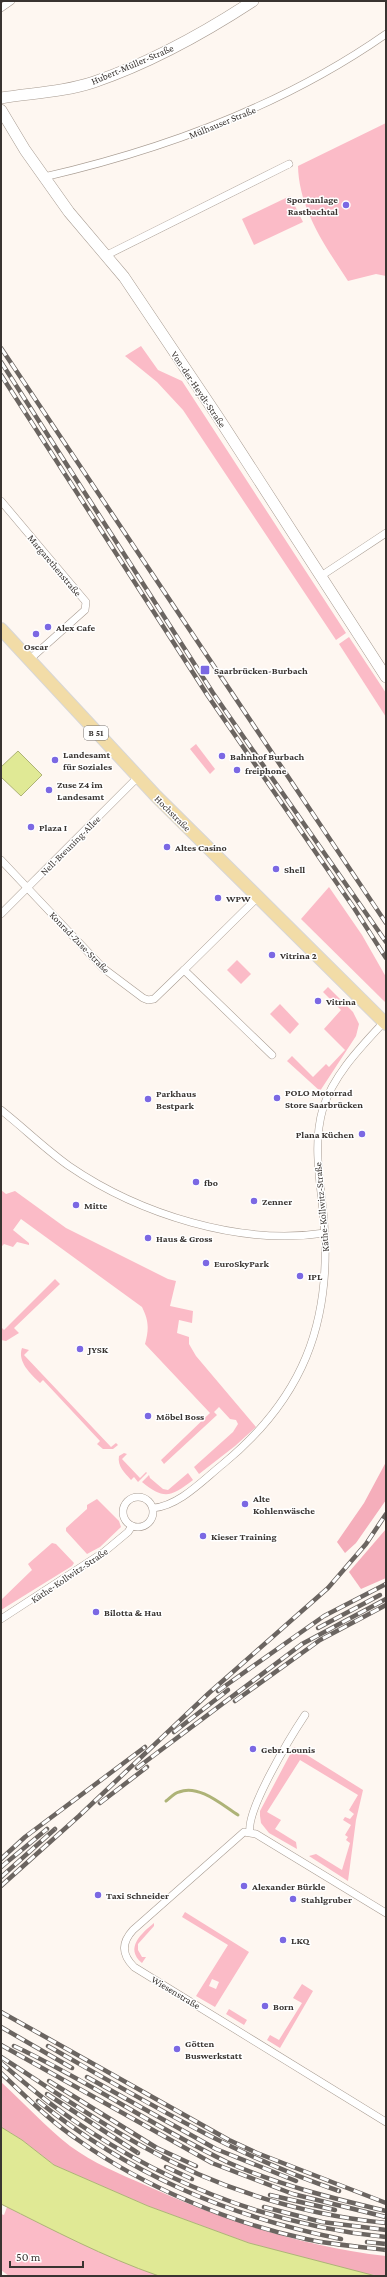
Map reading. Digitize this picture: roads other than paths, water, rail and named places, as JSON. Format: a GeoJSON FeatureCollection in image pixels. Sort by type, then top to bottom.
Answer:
{"type":"FeatureCollection","features":[{"type":"Feature","properties":{"kind":"main road","name":"Hubert-Müller-Straße"},"geometry":{"type":"LineString","coordinates":[[1,98],[56,91],[94,82],[162,53],[221,21],[253,1]]}},
{"type":"Feature","properties":{"kind":"main road","name":"Von-der-Heydt-Straße"},"geometry":{"type":"LineString","coordinates":[[1,110],[12,131],[69,212],[107,255],[189,374],[386,677]]}},
{"type":"Feature","properties":{"kind":"main road","name":"Hochstraße"},"geometry":{"type":"LineString","coordinates":[[1,629],[138,777],[385,1023]]}},
{"type":"Feature","properties":{"kind":"street"},"geometry":{"type":"LineString","coordinates":[[1,8],[11,1]]}},
{"type":"Feature","properties":{"kind":"street","name":"Mülhauser Straße"},"geometry":{"type":"LineString","coordinates":[[44,176],[104,163],[207,130],[267,104],[324,74],[386,34]]}},
{"type":"Feature","properties":{"kind":"street"},"geometry":{"type":"LineString","coordinates":[[107,255],[289,164]]}},
{"type":"Feature","properties":{"kind":"street","name":"Margarethenstraße"},"geometry":{"type":"LineString","coordinates":[[1,501],[86,602],[85,610],[29,660]]}},
{"type":"Feature","properties":{"kind":"street"},"geometry":{"type":"LineString","coordinates":[[321,576],[386,533]]}},
{"type":"Feature","properties":{"kind":"street","name":"Nell-Breuning-Allee"},"geometry":{"type":"LineString","coordinates":[[1,914],[138,777]]}},
{"type":"Feature","properties":{"kind":"street","name":"Konrad-Zuse-Straße"},"geometry":{"type":"LineString","coordinates":[[1,860],[103,968],[143,998],[148,1000],[154,999],[258,897]]}},
{"type":"Feature","properties":{"kind":"street"},"geometry":{"type":"LineString","coordinates":[[184,970],[272,1055]]}},
{"type":"Feature","properties":{"kind":"street","name":"Käthe-Kollwitz-Straße"},"geometry":{"type":"LineString","coordinates":[[153,1508],[166,1506],[183,1495],[239,1450],[262,1428],[286,1396],[302,1368],[317,1331],[325,1285],[325,1233],[317,1149],[321,1116],[328,1094],[340,1075],[385,1023]]}},
{"type":"Feature","properties":{"kind":"street"},"geometry":{"type":"LineString","coordinates":[[1,1110],[68,1165],[112,1192],[156,1212],[195,1223],[235,1231],[274,1235],[310,1236],[325,1233]]}},
{"type":"Feature","properties":{"kind":"street"},"geometry":{"type":"LineString","coordinates":[[135,1497],[146,1499],[153,1508],[152,1517],[149,1523],[138,1527],[132,1526],[127,1522],[123,1513],[124,1508],[130,1499],[135,1497]]}},
{"type":"Feature","properties":{"kind":"street","name":"Käthe-Kollwitz-Straße"},"geometry":{"type":"LineString","coordinates":[[1,1619],[104,1552],[128,1532],[132,1526]]}},
{"type":"Feature","properties":{"kind":"street"},"geometry":{"type":"LineString","coordinates":[[305,1715],[255,1805],[249,1826],[250,1832],[256,1834],[386,1913]]}},
{"type":"Feature","properties":{"kind":"street","name":"Wiesenstraße"},"geometry":{"type":"LineString","coordinates":[[250,1832],[240,1835],[133,1930],[124,1942],[123,1950],[127,1960],[134,1967],[386,2122]]}},
{"type":"Feature","properties":{"kind":"waterway"},"geometry":{"type":"LineString","coordinates":[[166,1801],[174,1794],[187,1790],[194,1791],[202,1793],[218,1801],[238,1815]]}},
{"type":"Feature","properties":{"kind":"railway"},"geometry":{"type":"LineString","coordinates":[[1,348],[386,923]]}},
{"type":"Feature","properties":{"kind":"railway"},"geometry":{"type":"LineString","coordinates":[[1,362],[213,693],[386,942]]}},
{"type":"Feature","properties":{"kind":"railway"},"geometry":{"type":"LineString","coordinates":[[1,375],[208,696],[354,908],[386,958]]}},
{"type":"Feature","properties":{"kind":"railway"},"geometry":{"type":"LineString","coordinates":[[1,1886],[79,1816],[209,1693],[328,1588],[366,1544],[386,1514]]}},
{"type":"Feature","properties":{"kind":"railway"},"geometry":{"type":"LineString","coordinates":[[218,1691],[324,1616],[386,1584]]}},
{"type":"Feature","properties":{"kind":"railway"},"geometry":{"type":"LineString","coordinates":[[318,1628],[380,1595]]}},
{"type":"Feature","properties":{"kind":"railway"},"geometry":{"type":"LineString","coordinates":[[137,1768],[302,1644],[386,1599]]}},
{"type":"Feature","properties":{"kind":"railway"},"geometry":{"type":"LineString","coordinates":[[235,1701],[320,1640],[386,1605]]}},
{"type":"Feature","properties":{"kind":"railway"},"geometry":{"type":"LineString","coordinates":[[174,1732],[228,1690]]}},
{"type":"Feature","properties":{"kind":"railway"},"geometry":{"type":"LineString","coordinates":[[1,1859],[25,1837],[145,1747]]}},
{"type":"Feature","properties":{"kind":"railway"},"geometry":{"type":"LineString","coordinates":[[100,1803],[147,1767]]}},
{"type":"Feature","properties":{"kind":"railway"},"geometry":{"type":"LineString","coordinates":[[1,1867],[47,1829]]}},
{"type":"Feature","properties":{"kind":"railway"},"geometry":{"type":"LineString","coordinates":[[1,1877],[55,1829]]}},
{"type":"Feature","properties":{"kind":"railway"},"geometry":{"type":"LineString","coordinates":[[1,2012],[229,2140],[257,2153],[386,2203]]}},
{"type":"Feature","properties":{"kind":"railway"},"geometry":{"type":"LineString","coordinates":[[1,2027],[72,2068]]}},
{"type":"Feature","properties":{"kind":"railway"},"geometry":{"type":"LineString","coordinates":[[1,2045],[212,2163],[293,2194],[386,2217]]}},
{"type":"Feature","properties":{"kind":"railway"},"geometry":{"type":"LineString","coordinates":[[14,2046],[41,2059],[173,2134],[227,2162],[285,2184],[325,2196],[386,2211]]}},
{"type":"Feature","properties":{"kind":"railway"},"geometry":{"type":"LineString","coordinates":[[48,2046],[190,2126],[226,2144],[301,2177],[339,2191]]}},
{"type":"Feature","properties":{"kind":"railway"},"geometry":{"type":"LineString","coordinates":[[1,2057],[124,2136],[200,2175],[230,2187],[291,2206],[354,2219],[386,2223]]}},
{"type":"Feature","properties":{"kind":"railway"},"geometry":{"type":"LineString","coordinates":[[1,2063],[48,2102],[92,2133],[171,2177],[254,2210],[297,2222],[341,2231],[386,2237]]}},
{"type":"Feature","properties":{"kind":"railway"},"geometry":{"type":"LineString","coordinates":[[1,2073],[59,2126],[105,2158],[131,2173],[187,2200],[216,2212],[274,2231],[323,2242],[386,2250]]}},
{"type":"Feature","properties":{"kind":"railway"},"geometry":{"type":"LineString","coordinates":[[87,2077],[216,2149],[296,2181]]}},
{"type":"Feature","properties":{"kind":"railway"},"geometry":{"type":"LineString","coordinates":[[49,2081],[157,2148],[196,2166]]}},
{"type":"Feature","properties":{"kind":"railway"},"geometry":{"type":"LineString","coordinates":[[47,2094],[138,2153]]}},
{"type":"Feature","properties":{"kind":"railway"},"geometry":{"type":"LineString","coordinates":[[38,2101],[72,2127],[108,2150],[144,2171],[181,2189],[258,2218],[341,2239]]}},
{"type":"Feature","properties":{"kind":"railway"},"geometry":{"type":"LineString","coordinates":[[166,2167],[192,2179]]}},
{"type":"Feature","properties":{"kind":"railway"},"geometry":{"type":"LineString","coordinates":[[270,2195],[335,2210]]}},
{"type":"Feature","properties":{"kind":"railway"},"geometry":{"type":"LineString","coordinates":[[264,2207],[322,2222],[386,2230]]}},
{"type":"Feature","properties":{"kind":"railway"},"geometry":{"type":"LineString","coordinates":[[367,2242],[386,2244]]}},
{"type":"Feature","properties":{"kind":"place","name":"Sportanlage Rastbachtal"},"geometry":{"type":"Point","coordinates":[346,205]}},
{"type":"Feature","properties":{"kind":"place","name":"Alex Cafe"},"geometry":{"type":"Point","coordinates":[48,627]}},
{"type":"Feature","properties":{"kind":"place","name":"Oscar"},"geometry":{"type":"Point","coordinates":[36,634]}},
{"type":"Feature","properties":{"kind":"place","name":"Saarbrücken-Burbach"},"geometry":{"type":"Point","coordinates":[205,670]}},
{"type":"Feature","properties":{"kind":"place","name":"Bahnhof Burbach"},"geometry":{"type":"Point","coordinates":[222,756]}},
{"type":"Feature","properties":{"kind":"place","name":"Landesamt für Soziales"},"geometry":{"type":"Point","coordinates":[55,760]}},
{"type":"Feature","properties":{"kind":"place","name":"freiphone"},"geometry":{"type":"Point","coordinates":[237,770]}},
{"type":"Feature","properties":{"kind":"place","name":"Zuse Z4 im Landesamt"},"geometry":{"type":"Point","coordinates":[49,790]}},
{"type":"Feature","properties":{"kind":"place","name":"Plaza I"},"geometry":{"type":"Point","coordinates":[31,827]}},
{"type":"Feature","properties":{"kind":"place","name":"Altes Casino"},"geometry":{"type":"Point","coordinates":[167,847]}},
{"type":"Feature","properties":{"kind":"place","name":"Shell"},"geometry":{"type":"Point","coordinates":[276,869]}},
{"type":"Feature","properties":{"kind":"place","name":"WPW"},"geometry":{"type":"Point","coordinates":[218,898]}},
{"type":"Feature","properties":{"kind":"place","name":"Vitrina 2"},"geometry":{"type":"Point","coordinates":[272,955]}},
{"type":"Feature","properties":{"kind":"place","name":"Vitrina"},"geometry":{"type":"Point","coordinates":[318,1001]}},
{"type":"Feature","properties":{"kind":"place","name":"POLO Motorrad Store Saarbrücken"},"geometry":{"type":"Point","coordinates":[277,1098]}},
{"type":"Feature","properties":{"kind":"place","name":"Parkhaus Bestpark"},"geometry":{"type":"Point","coordinates":[148,1099]}},
{"type":"Feature","properties":{"kind":"place","name":"Plana Küchen"},"geometry":{"type":"Point","coordinates":[362,1134]}},
{"type":"Feature","properties":{"kind":"place","name":"fbo"},"geometry":{"type":"Point","coordinates":[196,1182]}},
{"type":"Feature","properties":{"kind":"place","name":"Zenner"},"geometry":{"type":"Point","coordinates":[254,1201]}},
{"type":"Feature","properties":{"kind":"place","name":"Mitte"},"geometry":{"type":"Point","coordinates":[76,1205]}},
{"type":"Feature","properties":{"kind":"place","name":"Haus & Gross"},"geometry":{"type":"Point","coordinates":[148,1238]}},
{"type":"Feature","properties":{"kind":"place","name":"EuroSkyPark"},"geometry":{"type":"Point","coordinates":[206,1263]}},
{"type":"Feature","properties":{"kind":"place","name":"IPL"},"geometry":{"type":"Point","coordinates":[300,1276]}},
{"type":"Feature","properties":{"kind":"place","name":"JYSK"},"geometry":{"type":"Point","coordinates":[80,1349]}},
{"type":"Feature","properties":{"kind":"place","name":"Möbel Boss"},"geometry":{"type":"Point","coordinates":[148,1416]}},
{"type":"Feature","properties":{"kind":"place","name":"Alte Kohlenwäsche"},"geometry":{"type":"Point","coordinates":[245,1504]}},
{"type":"Feature","properties":{"kind":"place","name":"Kieser Training"},"geometry":{"type":"Point","coordinates":[203,1536]}},
{"type":"Feature","properties":{"kind":"place","name":"Bilotta & Hau"},"geometry":{"type":"Point","coordinates":[96,1612]}},
{"type":"Feature","properties":{"kind":"place","name":"Gebr. Lounis"},"geometry":{"type":"Point","coordinates":[253,1749]}},
{"type":"Feature","properties":{"kind":"place","name":"Alexander Bürkle"},"geometry":{"type":"Point","coordinates":[244,1886]}},
{"type":"Feature","properties":{"kind":"place","name":"Taxi Schneider"},"geometry":{"type":"Point","coordinates":[98,1895]}},
{"type":"Feature","properties":{"kind":"place","name":"Stahlgruber"},"geometry":{"type":"Point","coordinates":[293,1899]}},
{"type":"Feature","properties":{"kind":"place","name":"LKQ"},"geometry":{"type":"Point","coordinates":[283,1940]}},
{"type":"Feature","properties":{"kind":"place","name":"Born"},"geometry":{"type":"Point","coordinates":[265,2006]}},
{"type":"Feature","properties":{"kind":"place","name":"Götten Buswerkstatt"},"geometry":{"type":"Point","coordinates":[177,2049]}}]}
